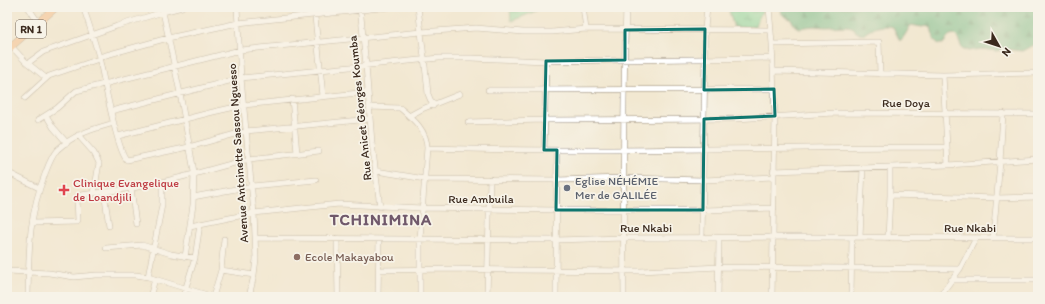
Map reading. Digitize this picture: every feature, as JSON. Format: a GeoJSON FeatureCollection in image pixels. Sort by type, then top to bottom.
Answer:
{"type":"FeatureCollection","features":[{"type":"Feature","properties":{"kind":"highway","name":"RN 1"},"geometry":{"type":"LineString","coordinates":[[9,48],[56,7]]}},
{"type":"Feature","properties":{"kind":"street"},"geometry":{"type":"LineString","coordinates":[[28,7],[38,22]]}},
{"type":"Feature","properties":{"kind":"street"},"geometry":{"type":"LineString","coordinates":[[83,7],[99,58],[114,123],[124,155],[128,160],[189,147],[246,131],[370,119]]}},
{"type":"Feature","properties":{"kind":"street"},"geometry":{"type":"LineString","coordinates":[[28,63],[43,52],[92,34],[162,9],[182,7]]}},
{"type":"Feature","properties":{"kind":"street","name":"Avenue Antoinette Sassou Nguesso"},"geometry":{"type":"LineString","coordinates":[[237,7],[248,159],[252,186],[256,259],[249,297]]}},
{"type":"Feature","properties":{"kind":"street"},"geometry":{"type":"LineString","coordinates":[[314,7],[323,96]]}},
{"type":"Feature","properties":{"kind":"street"},"geometry":{"type":"LineString","coordinates":[[25,98],[46,78],[99,58],[168,38],[238,23],[390,7]]}},
{"type":"Feature","properties":{"kind":"street"},"geometry":{"type":"LineString","coordinates":[[418,7],[428,94],[433,106]]}},
{"type":"Feature","properties":{"kind":"street"},"geometry":{"type":"LineString","coordinates":[[583,7],[586,29]]}},
{"type":"Feature","properties":{"kind":"street"},"geometry":{"type":"LineString","coordinates":[[624,297],[623,178],[626,7]]}},
{"type":"Feature","properties":{"kind":"street"},"geometry":{"type":"LineString","coordinates":[[702,238],[705,30],[707,7]]}},
{"type":"Feature","properties":{"kind":"street"},"geometry":{"type":"LineString","coordinates":[[162,9],[180,93],[194,174],[194,196],[185,257]]}},
{"type":"Feature","properties":{"kind":"street","name":"Rue Anicet Géorges Koumba"},"geometry":{"type":"LineString","coordinates":[[360,9],[380,207]]}},
{"type":"Feature","properties":{"kind":"street"},"geometry":{"type":"LineString","coordinates":[[769,9],[773,58],[775,116],[773,148],[774,238],[772,297]]}},
{"type":"Feature","properties":{"kind":"street"},"geometry":{"type":"LineString","coordinates":[[38,120],[59,106],[74,92],[240,50],[476,28],[523,32],[552,32],[586,29],[771,30]]}},
{"type":"Feature","properties":{"kind":"street"},"geometry":{"type":"LineString","coordinates":[[772,44],[879,42],[880,74]]}},
{"type":"Feature","properties":{"kind":"street"},"geometry":{"type":"LineString","coordinates":[[9,48],[46,78]]}},
{"type":"Feature","properties":{"kind":"street"},"geometry":{"type":"LineString","coordinates":[[111,111],[242,78],[425,60],[471,58],[546,61],[773,58]]}},
{"type":"Feature","properties":{"kind":"street"},"geometry":{"type":"LineString","coordinates":[[544,150],[546,61]]}},
{"type":"Feature","properties":{"kind":"street"},"geometry":{"type":"LineString","coordinates":[[773,71],[943,75],[1038,73]]}},
{"type":"Feature","properties":{"kind":"street"},"geometry":{"type":"LineString","coordinates":[[943,75],[948,166]]}},
{"type":"Feature","properties":{"kind":"street"},"geometry":{"type":"LineString","coordinates":[[488,90],[774,89]]}},
{"type":"Feature","properties":{"kind":"street"},"geometry":{"type":"LineString","coordinates":[[118,136],[244,105],[368,92]]}},
{"type":"Feature","properties":{"kind":"street"},"geometry":{"type":"LineString","coordinates":[[409,116],[422,109],[433,106],[460,94]]}},
{"type":"Feature","properties":{"kind":"street"},"geometry":{"type":"LineString","coordinates":[[292,100],[297,153]]}},
{"type":"Feature","properties":{"kind":"street"},"geometry":{"type":"LineString","coordinates":[[369,107],[400,108],[424,133],[427,139],[420,239],[420,297]]}},
{"type":"Feature","properties":{"kind":"street","name":"Rue Doya"},"geometry":{"type":"LineString","coordinates":[[468,122],[704,119],[834,113],[1038,114]]}},
{"type":"Feature","properties":{"kind":"street"},"geometry":{"type":"LineString","coordinates":[[993,238],[1003,113]]}},
{"type":"Feature","properties":{"kind":"street"},"geometry":{"type":"LineString","coordinates":[[46,115],[67,143]]}},
{"type":"Feature","properties":{"kind":"street"},"geometry":{"type":"LineString","coordinates":[[28,297],[28,273],[34,205],[39,188],[54,154],[78,135],[86,131],[114,123]]}},
{"type":"Feature","properties":{"kind":"street"},"geometry":{"type":"LineString","coordinates":[[78,135],[95,154],[99,163],[94,193]]}},
{"type":"Feature","properties":{"kind":"street"},"geometry":{"type":"LineString","coordinates":[[427,148],[624,151],[842,147],[946,147]]}},
{"type":"Feature","properties":{"kind":"street"},"geometry":{"type":"LineString","coordinates":[[556,297],[557,150]]}},
{"type":"Feature","properties":{"kind":"street"},"geometry":{"type":"LineString","coordinates":[[32,223],[77,222],[78,196],[162,182],[248,159],[319,151]]}},
{"type":"Feature","properties":{"kind":"street"},"geometry":{"type":"LineString","coordinates":[[773,171],[948,166],[1038,159]]}},
{"type":"Feature","properties":{"kind":"street"},"geometry":{"type":"LineString","coordinates":[[888,238],[890,167]]}},
{"type":"Feature","properties":{"kind":"street"},"geometry":{"type":"LineString","coordinates":[[860,237],[863,168]]}},
{"type":"Feature","properties":{"kind":"street"},"geometry":{"type":"LineString","coordinates":[[376,171],[425,179],[490,180],[623,178],[703,180],[773,177]]}},
{"type":"Feature","properties":{"kind":"street"},"geometry":{"type":"LineString","coordinates":[[7,172],[39,188]]}},
{"type":"Feature","properties":{"kind":"street"},"geometry":{"type":"LineString","coordinates":[[194,196],[252,186],[316,180]]}},
{"type":"Feature","properties":{"kind":"street"},"geometry":{"type":"LineString","coordinates":[[484,297],[488,297],[490,180]]}},
{"type":"Feature","properties":{"kind":"street"},"geometry":{"type":"LineString","coordinates":[[148,277],[162,205],[162,182]]}},
{"type":"Feature","properties":{"kind":"street"},"geometry":{"type":"LineString","coordinates":[[131,188],[136,224]]}},
{"type":"Feature","properties":{"kind":"street"},"geometry":{"type":"LineString","coordinates":[[104,192],[109,226]]}},
{"type":"Feature","properties":{"kind":"street"},"geometry":{"type":"LineString","coordinates":[[890,195],[997,198],[1038,197]]}},
{"type":"Feature","properties":{"kind":"street","name":"Rue Ambuila"},"geometry":{"type":"LineString","coordinates":[[190,226],[254,213],[339,204],[380,207],[556,210],[703,210],[774,208]]}},
{"type":"Feature","properties":{"kind":"street"},"geometry":{"type":"LineString","coordinates":[[184,297],[195,258],[200,224]]}},
{"type":"Feature","properties":{"kind":"street"},"geometry":{"type":"LineString","coordinates":[[851,297],[852,237]]}},
{"type":"Feature","properties":{"kind":"street","name":"Rue Nkabi"},"geometry":{"type":"LineString","coordinates":[[255,238],[556,240],[624,238],[852,237],[1038,238]]}},
{"type":"Feature","properties":{"kind":"street"},"geometry":{"type":"LineString","coordinates":[[337,238],[338,297]]}},
{"type":"Feature","properties":{"kind":"street"},"geometry":{"type":"LineString","coordinates":[[718,297],[719,238]]}},
{"type":"Feature","properties":{"kind":"street"},"geometry":{"type":"LineString","coordinates":[[902,297],[939,297],[960,269],[976,238]]}},
{"type":"Feature","properties":{"kind":"street"},"geometry":{"type":"LineString","coordinates":[[7,271],[49,273],[74,277],[125,275],[148,277],[214,297],[221,270],[224,239]]}},
{"type":"Feature","properties":{"kind":"street"},"geometry":{"type":"LineString","coordinates":[[378,297],[379,239]]}},
{"type":"Feature","properties":{"kind":"street"},"geometry":{"type":"LineString","coordinates":[[106,248],[142,245],[185,257],[195,258]]}},
{"type":"Feature","properties":{"kind":"street"},"geometry":{"type":"LineString","coordinates":[[379,270],[624,270],[719,268],[960,269]]}},
{"type":"Feature","properties":{"kind":"street"},"geometry":{"type":"LineString","coordinates":[[221,270],[254,275]]}},
{"type":"Feature","properties":{"kind":"street"},"geometry":{"type":"LineString","coordinates":[[150,297],[155,279]]}},
{"type":"Feature","properties":{"kind":"street"},"geometry":{"type":"LineString","coordinates":[[951,280],[1038,280]]}},
{"type":"Feature","properties":{"kind":"highlighted area"},"geometry":{"type":"Polygon","coordinates":[[[705,29],[704,90],[774,89],[775,116],[704,119],[703,210],[556,210],[557,150],[544,150],[546,61],[625,60],[625,30],[705,29]]]}},
{"type":"Feature","properties":{"kind":"green space"},"geometry":{"type":"Polygon","coordinates":[[[510,7],[544,7],[511,21],[510,7]]]}},
{"type":"Feature","properties":{"kind":"green space"},"geometry":{"type":"Polygon","coordinates":[[[728,7],[762,7],[762,11],[755,26],[734,28],[728,7]]]}},
{"type":"Feature","properties":{"kind":"green space"},"geometry":{"type":"Polygon","coordinates":[[[780,7],[1038,7],[1038,43],[1022,51],[1005,49],[996,51],[981,49],[969,51],[962,48],[954,34],[950,35],[943,44],[939,44],[933,39],[931,27],[927,26],[922,27],[911,25],[900,41],[893,27],[889,26],[877,27],[863,35],[856,32],[854,28],[847,26],[813,26],[799,28],[795,26],[791,19],[782,14],[780,7]]]}},
{"type":"Feature","properties":{"kind":"place","name":"Eglise NÉHÉMIE Mer de GALILÉE"},"geometry":{"type":"Point","coordinates":[567,188]}},
{"type":"Feature","properties":{"kind":"place","name":"Clinique Evangelique de Loandjili"},"geometry":{"type":"Point","coordinates":[64,190]}},
{"type":"Feature","properties":{"kind":"place","name":"Ecole Makayabou"},"geometry":{"type":"Point","coordinates":[297,257]}},
{"type":"Feature","properties":{"kind":"district","name":"TCHINIMINA"},"geometry":{"type":"Point","coordinates":[381,219]}}]}
